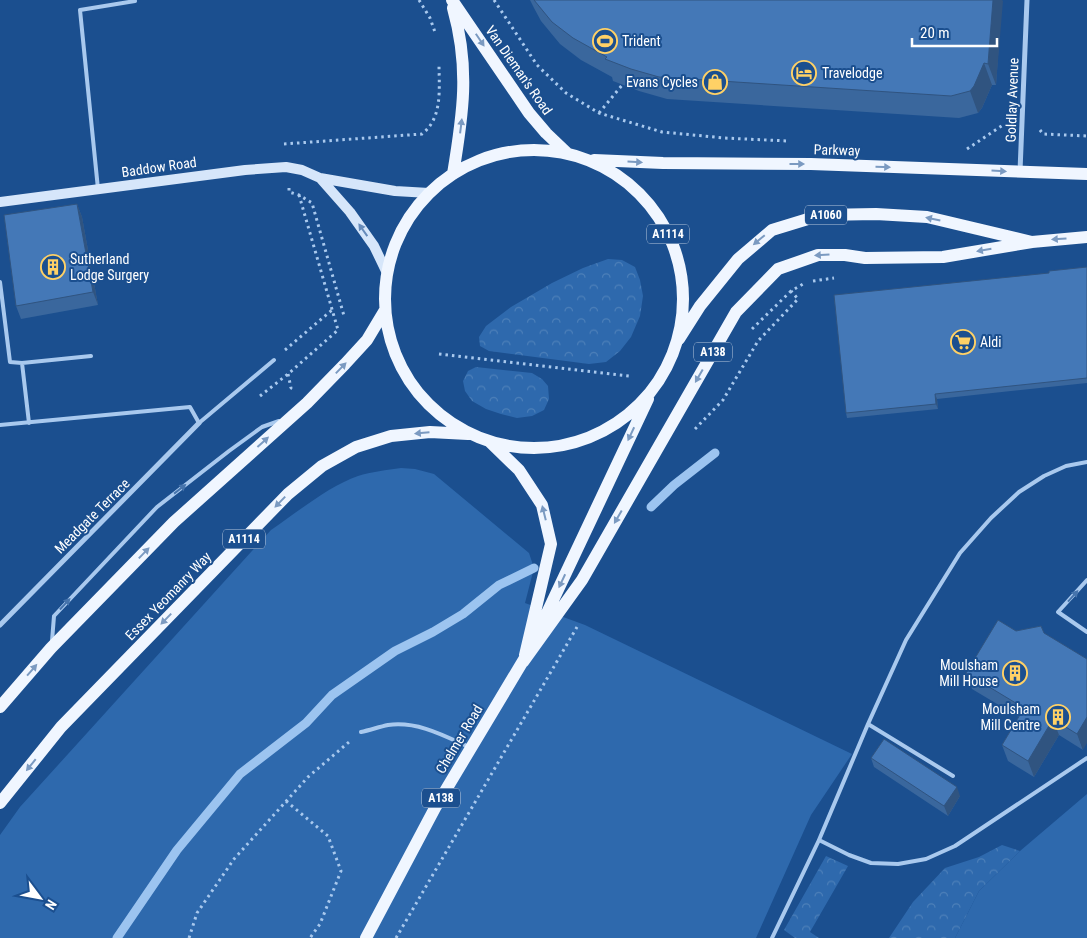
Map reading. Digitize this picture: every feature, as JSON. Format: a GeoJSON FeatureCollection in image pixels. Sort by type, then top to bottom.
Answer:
{"type":"FeatureCollection","features":[{"type":"Feature","properties":{"kind":"main road","name":"Van Dieman's Road"},"geometry":{"type":"LineString","coordinates":[[452,0],[529,113],[567,153]]}},
{"type":"Feature","properties":{"kind":"main road","name":"Van Dieman's Road"},"geometry":{"type":"LineString","coordinates":[[452,0],[463,57],[464,88],[461,125],[453,174]]}},
{"type":"Feature","properties":{"kind":"main road","name":"A1114"},"geometry":{"type":"LineString","coordinates":[[519,150],[567,153],[586,159],[609,170],[630,184],[648,202],[666,230],[680,267],[681,314],[675,345],[666,368],[652,390],[627,416],[596,435],[561,446],[525,448],[490,442],[448,421],[428,404],[411,384],[398,361],[389,336],[385,310],[385,291],[391,255],[406,222],[417,207],[429,193],[453,174],[474,162],[519,150]]}},
{"type":"Feature","properties":{"kind":"main road","name":"Parkway"},"geometry":{"type":"LineString","coordinates":[[586,159],[663,163],[811,164],[1087,174]]}},
{"type":"Feature","properties":{"kind":"main road","name":"Baddow Road"},"geometry":{"type":"LineString","coordinates":[[0,202],[245,170],[286,167],[302,170],[320,178],[395,192],[429,193]]}},
{"type":"Feature","properties":{"kind":"main road","name":"Baddow Road"},"geometry":{"type":"LineString","coordinates":[[320,178],[350,212],[374,246],[387,273]]}},
{"type":"Feature","properties":{"kind":"main road","name":"A1060"},"geometry":{"type":"LineString","coordinates":[[675,345],[700,306],[738,258],[772,230],[821,215],[876,214],[927,217],[1032,242],[1087,237]]}},
{"type":"Feature","properties":{"kind":"main road","name":"A138"},"geometry":{"type":"LineString","coordinates":[[524,662],[582,580],[736,312],[778,269],[818,254],[865,258],[943,257],[1032,242]]}},
{"type":"Feature","properties":{"kind":"main road","name":"A1114"},"geometry":{"type":"LineString","coordinates":[[0,707],[52,648],[174,522],[293,416],[326,384],[368,340],[385,310]]}},
{"type":"Feature","properties":{"kind":"main road","name":"Chelmer Road"},"geometry":{"type":"LineString","coordinates":[[366,938],[435,808],[524,662],[652,390]]}},
{"type":"Feature","properties":{"kind":"main road","name":"Essex Yeomanry Way"},"geometry":{"type":"LineString","coordinates":[[0,803],[61,727],[288,494],[322,466],[356,447],[391,436],[430,432],[471,434]]}},
{"type":"Feature","properties":{"kind":"main road","name":"Chelmer Road"},"geometry":{"type":"LineString","coordinates":[[490,442],[519,470],[542,505],[551,544],[524,662]]}},
{"type":"Feature","properties":{"kind":"street","name":"Goldlay Avenue"},"geometry":{"type":"LineString","coordinates":[[1020,172],[1027,0]]}},
{"type":"Feature","properties":{"kind":"street","name":"Meadgate Terrace"},"geometry":{"type":"LineString","coordinates":[[0,625],[199,423]]}},
{"type":"Feature","properties":{"kind":"lane"},"geometry":{"type":"LineString","coordinates":[[98,189],[80,10],[136,1]]}},
{"type":"Feature","properties":{"kind":"lane"},"geometry":{"type":"LineString","coordinates":[[0,282],[10,362],[22,363],[91,356]]}},
{"type":"Feature","properties":{"kind":"lane"},"geometry":{"type":"LineString","coordinates":[[0,425],[190,406],[199,423],[274,360]]}},
{"type":"Feature","properties":{"kind":"lane"},"geometry":{"type":"LineString","coordinates":[[22,363],[29,423]]}},
{"type":"Feature","properties":{"kind":"lane"},"geometry":{"type":"LineString","coordinates":[[52,648],[54,616],[157,507],[262,427],[293,416]]}},
{"type":"Feature","properties":{"kind":"lane"},"geometry":{"type":"LineString","coordinates":[[772,938],[819,840],[906,640],[960,553],[991,518],[1019,492],[1044,476],[1066,466],[1087,462]]}},
{"type":"Feature","properties":{"kind":"lane"},"geometry":{"type":"LineString","coordinates":[[1087,580],[1058,612],[1087,632]]}},
{"type":"Feature","properties":{"kind":"lane"},"geometry":{"type":"LineString","coordinates":[[361,732],[388,725],[410,724],[432,730],[471,748]]}},
{"type":"Feature","properties":{"kind":"lane"},"geometry":{"type":"LineString","coordinates":[[868,724],[953,776]]}},
{"type":"Feature","properties":{"kind":"lane"},"geometry":{"type":"LineString","coordinates":[[819,840],[849,855],[871,863],[898,864],[926,859],[955,846],[1087,758]]}},
{"type":"Feature","properties":{"kind":"path"},"geometry":{"type":"LineString","coordinates":[[419,0],[430,18],[437,38]]}},
{"type":"Feature","properties":{"kind":"path"},"geometry":{"type":"LineString","coordinates":[[494,0],[538,65],[566,93],[599,113],[662,132],[724,138],[789,141]]}},
{"type":"Feature","properties":{"kind":"path"},"geometry":{"type":"LineString","coordinates":[[284,144],[422,134],[429,128],[438,109],[439,63]]}},
{"type":"Feature","properties":{"kind":"path"},"geometry":{"type":"LineString","coordinates":[[599,113],[623,84]]}},
{"type":"Feature","properties":{"kind":"path"},"geometry":{"type":"LineString","coordinates":[[1035,124],[1043,134],[1087,136]]}},
{"type":"Feature","properties":{"kind":"path"},"geometry":{"type":"LineString","coordinates":[[966,150],[1003,125]]}},
{"type":"Feature","properties":{"kind":"path"},"geometry":{"type":"LineString","coordinates":[[289,185],[290,192],[312,203],[344,316]]}},
{"type":"Feature","properties":{"kind":"path"},"geometry":{"type":"LineString","coordinates":[[288,374],[338,330],[299,195]]}},
{"type":"Feature","properties":{"kind":"path"},"geometry":{"type":"LineString","coordinates":[[750,332],[791,291],[808,281],[837,277]]}},
{"type":"Feature","properties":{"kind":"path"},"geometry":{"type":"LineString","coordinates":[[689,435],[723,400],[758,341],[798,298],[791,291]]}},
{"type":"Feature","properties":{"kind":"path"},"geometry":{"type":"LineString","coordinates":[[274,360],[332,310]]}},
{"type":"Feature","properties":{"kind":"path"},"geometry":{"type":"LineString","coordinates":[[439,354],[629,376]]}},
{"type":"Feature","properties":{"kind":"path"},"geometry":{"type":"LineString","coordinates":[[396,938],[577,626]]}},
{"type":"Feature","properties":{"kind":"path"},"geometry":{"type":"LineString","coordinates":[[189,938],[197,913],[234,860],[308,777],[361,732]]}},
{"type":"Feature","properties":{"kind":"path"},"geometry":{"type":"LineString","coordinates":[[286,801],[328,836],[341,871],[320,924],[310,938]]}},
{"type":"Feature","properties":{"kind":"green space"},"geometry":{"type":"Polygon","coordinates":[[[608,259],[622,260],[635,267],[643,296],[640,316],[631,337],[620,351],[606,362],[589,364],[489,351],[480,346],[479,337],[486,326],[511,307],[552,283],[583,268],[608,259]]]}},
{"type":"Feature","properties":{"kind":"green space"},"geometry":{"type":"Polygon","coordinates":[[[476,367],[532,373],[542,379],[548,386],[549,399],[544,410],[532,416],[517,418],[486,409],[472,401],[465,391],[463,381],[468,371],[476,367]]]}},
{"type":"Feature","properties":{"kind":"green space"},"geometry":{"type":"Polygon","coordinates":[[[401,468],[415,469],[434,474],[529,553],[534,568],[525,603],[585,625],[852,754],[811,815],[756,938],[0,938],[0,835],[20,807],[271,530],[313,500],[347,480],[368,473],[401,468]]]}},
{"type":"Feature","properties":{"kind":"green space"},"geometry":{"type":"Polygon","coordinates":[[[1087,794],[1087,938],[955,938],[979,891],[1020,851],[1087,794]]]}},
{"type":"Feature","properties":{"kind":"green space"},"geometry":{"type":"Polygon","coordinates":[[[1002,845],[1020,851],[979,891],[955,938],[889,938],[913,902],[945,868],[979,857],[1002,845]]]}},
{"type":"Feature","properties":{"kind":"green space"},"geometry":{"type":"Polygon","coordinates":[[[826,856],[848,866],[810,932],[819,938],[795,938],[784,930],[826,856]]]}},
{"type":"Feature","properties":{"kind":"building"},"geometry":{"type":"Polygon","coordinates":[[[534,0],[993,0],[988,64],[984,63],[970,91],[951,96],[659,77],[605,59],[607,57],[573,38],[552,22],[534,0]]]}},
{"type":"Feature","properties":{"kind":"building","name":"Sutherland Lodge Surgery"},"geometry":{"type":"Polygon","coordinates":[[[77,204],[93,292],[16,306],[4,215],[77,204]]]}},
{"type":"Feature","properties":{"kind":"building","name":"Aldi"},"geometry":{"type":"Polygon","coordinates":[[[1087,267],[1087,378],[935,394],[936,404],[846,413],[834,295],[1049,273],[1049,271],[1087,267]]]}},
{"type":"Feature","properties":{"kind":"building"},"geometry":{"type":"Polygon","coordinates":[[[998,620],[1016,631],[1041,626],[1044,633],[1087,659],[1087,717],[1077,734],[1053,719],[1028,761],[1002,745],[1024,708],[966,673],[998,620]]]}},
{"type":"Feature","properties":{"kind":"building"},"geometry":{"type":"Polygon","coordinates":[[[884,739],[957,787],[944,806],[871,758],[884,739]]]}},
{"type":"Feature","properties":{"kind":"waterway"},"geometry":{"type":"LineString","coordinates":[[651,507],[674,485],[715,453]]}},
{"type":"Feature","properties":{"kind":"waterway"},"geometry":{"type":"LineString","coordinates":[[117,938],[177,850],[240,774],[306,723],[332,695],[395,651],[463,614],[499,585],[534,568]]}},
{"type":"Feature","properties":{"kind":"place","name":"Trident"},"geometry":{"type":"Point","coordinates":[605,41]}},
{"type":"Feature","properties":{"kind":"place","name":"Travelodge"},"geometry":{"type":"Point","coordinates":[804,73]}},
{"type":"Feature","properties":{"kind":"place","name":"Evans Cycles"},"geometry":{"type":"Point","coordinates":[715,82]}},
{"type":"Feature","properties":{"kind":"place","name":"Sutherland Lodge Surgery"},"geometry":{"type":"Point","coordinates":[53,267]}},
{"type":"Feature","properties":{"kind":"place","name":"Aldi"},"geometry":{"type":"Point","coordinates":[963,342]}},
{"type":"Feature","properties":{"kind":"place","name":"Moulsham Mill House"},"geometry":{"type":"Point","coordinates":[1015,673]}},
{"type":"Feature","properties":{"kind":"place","name":"Moulsham Mill Centre"},"geometry":{"type":"Point","coordinates":[1058,717]}}]}
